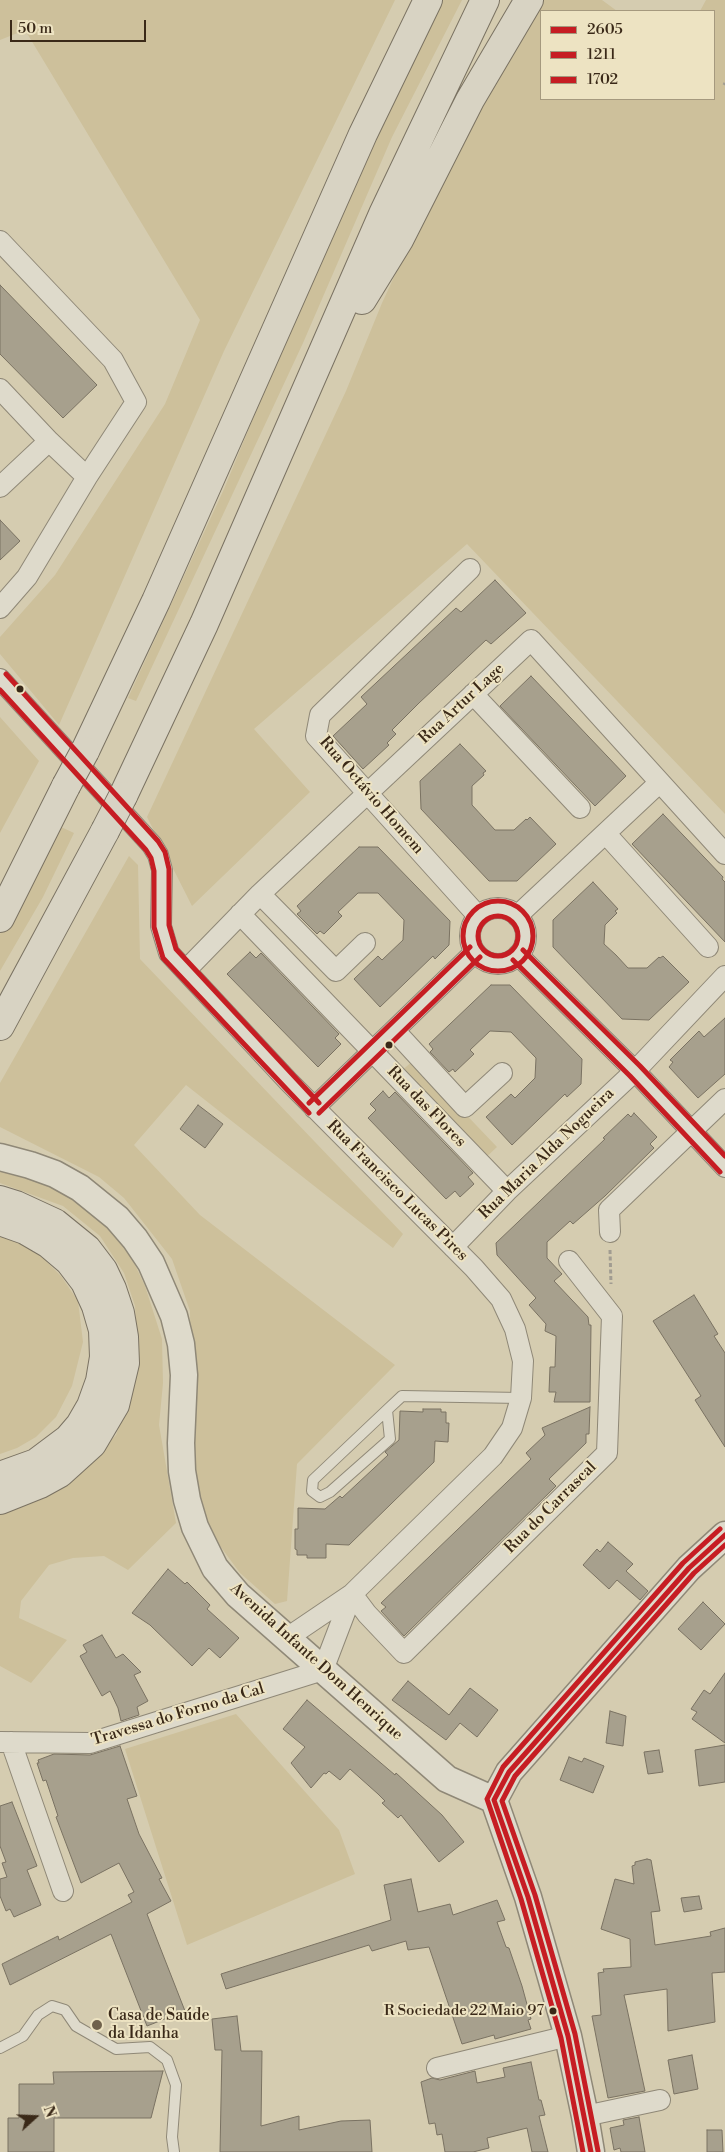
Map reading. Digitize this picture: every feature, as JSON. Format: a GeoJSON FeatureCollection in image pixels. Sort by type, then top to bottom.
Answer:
{"type":"FeatureCollection","features":[{"type":"Feature","properties":{"kind":"highway"},"geometry":{"type":"LineString","coordinates":[[0,918],[85,751],[156,601],[363,134],[428,0]]}},
{"type":"Feature","properties":{"kind":"highway"},"geometry":{"type":"LineString","coordinates":[[0,1026],[123,796],[204,624],[383,214],[486,0]]}},
{"type":"Feature","properties":{"kind":"highway"},"geometry":{"type":"LineString","coordinates":[[314,375],[399,240],[470,100],[529,0]]}},
{"type":"Feature","properties":{"kind":"highway"},"geometry":{"type":"LineString","coordinates":[[0,882],[64,791]]}},
{"type":"Feature","properties":{"kind":"highway"},"geometry":{"type":"LineString","coordinates":[[0,1200],[16,1205],[55,1223],[87,1249],[102,1270],[112,1289],[120,1313],[124,1336],[125,1363],[115,1405],[92,1444],[60,1473],[33,1488],[0,1500]]}},
{"type":"Feature","properties":{"kind":"highway"},"geometry":{"type":"LineString","coordinates":[[0,1221],[25,1230],[49,1244],[69,1260],[85,1282],[96,1306],[102,1330],[104,1357],[100,1381],[91,1406],[80,1425],[68,1439],[36,1463],[0,1476]]}},
{"type":"Feature","properties":{"kind":"street"},"geometry":{"type":"LineString","coordinates":[[0,241],[113,360],[136,402],[87,477],[28,578],[0,608]]}},
{"type":"Feature","properties":{"kind":"street"},"geometry":{"type":"LineString","coordinates":[[0,389],[49,441],[87,477]]}},
{"type":"Feature","properties":{"kind":"street"},"geometry":{"type":"LineString","coordinates":[[0,487],[49,441]]}},
{"type":"Feature","properties":{"kind":"street","name":"Rua Octávio Homem"},"geometry":{"type":"LineString","coordinates":[[470,569],[320,715],[316,736],[478,916]]}},
{"type":"Feature","properties":{"kind":"street","name":"Rua Artur Lage"},"geometry":{"type":"LineString","coordinates":[[186,970],[260,894],[531,640],[725,854]]}},
{"type":"Feature","properties":{"kind":"street","name":"Rua Francisco Lucas Pires"},"geometry":{"type":"LineString","coordinates":[[0,679],[152,845],[158,855],[162,870],[161,926],[169,953],[314,1108],[453,1247],[501,1299],[515,1329],[523,1361],[521,1398],[512,1428],[493,1456],[352,1594],[286,1638]]}},
{"type":"Feature","properties":{"kind":"street"},"geometry":{"type":"LineString","coordinates":[[473,694],[580,808]]}},
{"type":"Feature","properties":{"kind":"street"},"geometry":{"type":"LineString","coordinates":[[518,916],[660,784]]}},
{"type":"Feature","properties":{"kind":"street"},"geometry":{"type":"LineString","coordinates":[[607,835],[708,947]]}},
{"type":"Feature","properties":{"kind":"street"},"geometry":{"type":"LineString","coordinates":[[260,894],[336,971],[364,942]]}},
{"type":"Feature","properties":{"kind":"street"},"geometry":{"type":"LineString","coordinates":[[497,908],[518,916],[526,934],[524,947],[518,955],[513,960],[504,964],[495,964],[481,959],[475,952],[470,933],[478,916],[487,910],[497,908]]}},
{"type":"Feature","properties":{"kind":"street","name":"Rua das Flores"},"geometry":{"type":"LineString","coordinates":[[240,914],[507,1191]]}},
{"type":"Feature","properties":{"kind":"street"},"geometry":{"type":"LineString","coordinates":[[314,1108],[475,952]]}},
{"type":"Feature","properties":{"kind":"street"},"geometry":{"type":"LineString","coordinates":[[518,955],[635,1071],[725,1167]]}},
{"type":"Feature","properties":{"kind":"street","name":"Rua Maria Alda Nogueira"},"geometry":{"type":"LineString","coordinates":[[453,1247],[507,1191],[635,1071],[725,976]]}},
{"type":"Feature","properties":{"kind":"street"},"geometry":{"type":"LineString","coordinates":[[395,1031],[465,1107],[502,1074]]}},
{"type":"Feature","properties":{"kind":"street"},"geometry":{"type":"LineString","coordinates":[[610,1232],[609,1210],[690,1130],[725,1099]]}},
{"type":"Feature","properties":{"kind":"street","name":"Avenida Infante Dom Henrique"},"geometry":{"type":"LineString","coordinates":[[0,1156],[30,1164],[55,1174],[80,1188],[117,1218],[135,1239],[151,1263],[174,1316],[181,1344],[184,1374],[181,1443],[182,1471],[187,1500],[195,1527],[215,1568],[238,1595],[447,1779],[494,1800]]}},
{"type":"Feature","properties":{"kind":"street"},"geometry":{"type":"LineString","coordinates":[[569,1261],[612,1316]]}},
{"type":"Feature","properties":{"kind":"street","name":"Rua do Carrascal"},"geometry":{"type":"LineString","coordinates":[[352,1594],[367,1614],[404,1653],[607,1453],[612,1316]]}},
{"type":"Feature","properties":{"kind":"street"},"geometry":{"type":"LineString","coordinates":[[591,2152],[586,2116],[568,2036],[528,1897],[494,1800],[509,1772],[689,1568],[725,1534]]}},
{"type":"Feature","properties":{"kind":"street","name":"Rua Francisco Lucas Pires"},"geometry":{"type":"LineString","coordinates":[[323,1670],[352,1594]]}},
{"type":"Feature","properties":{"kind":"street","name":"Travessa do Forno da Cal"},"geometry":{"type":"LineString","coordinates":[[5,1742],[90,1743],[323,1670]]}},
{"type":"Feature","properties":{"kind":"street"},"geometry":{"type":"LineString","coordinates":[[5,1742],[64,1892]]}},
{"type":"Feature","properties":{"kind":"street"},"geometry":{"type":"LineString","coordinates":[[437,2068],[568,2036]]}},
{"type":"Feature","properties":{"kind":"street"},"geometry":{"type":"LineString","coordinates":[[586,2116],[660,2100]]}},
{"type":"Feature","properties":{"kind":"lane"},"geometry":{"type":"LineString","coordinates":[[387,1410],[390,1439],[330,1492],[320,1497],[312,1491],[313,1480],[387,1410],[402,1396],[521,1398]]}},
{"type":"Feature","properties":{"kind":"lane"},"geometry":{"type":"LineString","coordinates":[[0,2048],[22,2036],[38,2015],[52,2006],[65,2010],[76,2026],[116,2049],[150,2047],[167,2060],[176,2085],[172,2137],[174,2152]]}},
{"type":"Feature","properties":{"kind":"path"},"geometry":{"type":"LineString","coordinates":[[610,1232],[612,1316]]}},
{"type":"Feature","properties":{"kind":"shaded area"},"geometry":{"type":"Polygon","coordinates":[[[0,0],[395,0],[224,351],[59,725],[0,654],[0,637],[55,575],[165,404],[200,320],[25,30],[0,40],[0,0]]]}},
{"type":"Feature","properties":{"kind":"shaded area"},"geometry":{"type":"Polygon","coordinates":[[[441,0],[462,0],[392,137],[303,343],[136,701],[128,698],[224,489],[297,312],[441,0]]]}},
{"type":"Feature","properties":{"kind":"shaded area"},"geometry":{"type":"Polygon","coordinates":[[[539,0],[602,0],[616,10],[540,10],[540,100],[715,100],[715,10],[701,10],[706,0],[725,0],[725,814],[467,544],[254,729],[310,792],[192,906],[147,817],[346,391],[382,303],[439,180],[539,0]]]}},
{"type":"Feature","properties":{"kind":"shaded area"},"geometry":{"type":"Polygon","coordinates":[[[0,717],[39,761],[0,833],[0,717]]]}},
{"type":"Feature","properties":{"kind":"shaded area"},"geometry":{"type":"Polygon","coordinates":[[[61,827],[74,833],[43,897],[0,971],[0,934],[61,827]]]}},
{"type":"Feature","properties":{"kind":"shaded area"},"geometry":{"type":"Polygon","coordinates":[[[129,856],[138,865],[140,959],[403,1234],[393,1248],[186,1085],[134,1145],[200,1215],[395,1365],[297,1464],[287,1601],[275,1604],[240,1573],[212,1535],[198,1489],[192,1443],[190,1311],[172,1259],[124,1198],[99,1177],[0,1127],[0,1083],[129,856]]]}},
{"type":"Feature","properties":{"kind":"shaded area"},"geometry":{"type":"Polygon","coordinates":[[[414,1060],[497,1147],[482,1161],[400,1072],[414,1060]]]}},
{"type":"Feature","properties":{"kind":"shaded area"},"geometry":{"type":"Polygon","coordinates":[[[0,1166],[64,1190],[96,1212],[126,1246],[145,1286],[162,1339],[163,1383],[159,1425],[176,1523],[128,1570],[104,1556],[73,1558],[49,1565],[21,1601],[19,1618],[67,1640],[31,1683],[0,1666],[0,1507],[100,1452],[116,1435],[130,1397],[137,1342],[135,1306],[124,1273],[100,1236],[63,1206],[0,1183],[0,1166]]]}},
{"type":"Feature","properties":{"kind":"shaded area"},"geometry":{"type":"Polygon","coordinates":[[[0,1231],[40,1255],[61,1276],[78,1301],[83,1342],[72,1386],[56,1417],[36,1437],[17,1448],[0,1454],[0,1231]]]}},
{"type":"Feature","properties":{"kind":"shaded area"},"geometry":{"type":"Polygon","coordinates":[[[236,1714],[339,1830],[355,1874],[187,1945],[125,1749],[236,1714]]]}},
{"type":"Feature","properties":{"kind":"building"},"geometry":{"type":"Polygon","coordinates":[[[0,285],[97,385],[63,418],[0,354],[0,285]]]}},
{"type":"Feature","properties":{"kind":"building"},"geometry":{"type":"Polygon","coordinates":[[[0,520],[20,541],[0,560],[0,520]]]}},
{"type":"Feature","properties":{"kind":"building"},"geometry":{"type":"Polygon","coordinates":[[[495,580],[526,613],[491,644],[486,640],[419,703],[392,730],[396,734],[387,743],[389,745],[363,769],[333,736],[367,704],[361,697],[456,608],[461,612],[495,580]]]}},
{"type":"Feature","properties":{"kind":"building"},"geometry":{"type":"Polygon","coordinates":[[[531,676],[626,776],[595,806],[500,706],[531,676]]]}},
{"type":"Feature","properties":{"kind":"building"},"geometry":{"type":"Polygon","coordinates":[[[460,744],[486,771],[472,786],[472,805],[495,830],[514,830],[530,817],[556,844],[517,881],[489,881],[421,809],[420,781],[460,744]]]}},
{"type":"Feature","properties":{"kind":"building"},"geometry":{"type":"Polygon","coordinates":[[[663,814],[723,877],[722,879],[725,882],[725,942],[632,844],[663,814]]]}},
{"type":"Feature","properties":{"kind":"building"},"geometry":{"type":"Polygon","coordinates":[[[359,847],[378,847],[450,921],[449,945],[435,959],[433,956],[380,1007],[354,979],[378,956],[382,960],[403,940],[404,920],[378,893],[358,893],[338,912],[342,916],[324,934],[320,931],[317,934],[297,914],[301,911],[297,906],[359,847]]]}},
{"type":"Feature","properties":{"kind":"building"},"geometry":{"type":"Polygon","coordinates":[[[593,882],[618,909],[615,911],[617,913],[605,925],[604,944],[628,968],[647,968],[659,957],[663,956],[689,982],[649,1020],[622,1019],[553,947],[553,920],[593,882]]]}},
{"type":"Feature","properties":{"kind":"building"},"geometry":{"type":"Polygon","coordinates":[[[250,952],[256,958],[261,953],[339,1034],[335,1038],[341,1044],[318,1067],[227,974],[250,952]]]}},
{"type":"Feature","properties":{"kind":"building"},"geometry":{"type":"Polygon","coordinates":[[[491,985],[510,985],[582,1059],[581,1084],[567,1097],[565,1094],[512,1145],[486,1117],[511,1094],[515,1098],[535,1078],[536,1058],[511,1032],[490,1031],[470,1050],[474,1054],[455,1072],[453,1069],[449,1072],[430,1052],[433,1049],[429,1044],[491,985]]]}},
{"type":"Feature","properties":{"kind":"building"},"geometry":{"type":"Polygon","coordinates":[[[725,1018],[725,1074],[698,1098],[669,1067],[673,1062],[670,1060],[699,1031],[704,1037],[725,1018]]]}},
{"type":"Feature","properties":{"kind":"building"},"geometry":{"type":"Polygon","coordinates":[[[383,1091],[389,1098],[395,1092],[473,1173],[468,1177],[474,1184],[460,1197],[455,1191],[446,1199],[368,1118],[376,1110],[370,1104],[383,1091]]]}},
{"type":"Feature","properties":{"kind":"building"},"geometry":{"type":"Polygon","coordinates":[[[198,1105],[223,1124],[205,1148],[180,1129],[198,1105]]]}},
{"type":"Feature","properties":{"kind":"building"},"geometry":{"type":"Polygon","coordinates":[[[634,1113],[657,1137],[650,1144],[654,1148],[605,1196],[573,1224],[570,1221],[547,1242],[547,1258],[562,1274],[554,1281],[588,1317],[589,1325],[591,1325],[590,1402],[554,1402],[556,1392],[549,1392],[550,1367],[555,1367],[556,1336],[545,1331],[546,1324],[529,1305],[536,1298],[497,1255],[496,1243],[605,1139],[603,1138],[628,1114],[631,1117],[634,1113]]]}},
{"type":"Feature","properties":{"kind":"building"},"geometry":{"type":"Polygon","coordinates":[[[694,1295],[718,1334],[714,1336],[725,1353],[725,1447],[695,1400],[701,1396],[653,1321],[694,1295]]]}},
{"type":"Feature","properties":{"kind":"building"},"geometry":{"type":"Polygon","coordinates":[[[590,1407],[589,1434],[586,1434],[586,1443],[549,1479],[556,1486],[404,1636],[381,1611],[386,1607],[381,1603],[531,1459],[526,1453],[545,1435],[542,1428],[590,1407]]]}},
{"type":"Feature","properties":{"kind":"building"},"geometry":{"type":"Polygon","coordinates":[[[423,1409],[441,1409],[441,1412],[446,1412],[446,1423],[449,1423],[448,1442],[435,1441],[434,1462],[349,1545],[326,1544],[326,1558],[307,1558],[307,1555],[297,1555],[297,1550],[295,1549],[295,1529],[298,1529],[298,1508],[325,1509],[340,1496],[342,1498],[388,1455],[385,1452],[399,1440],[400,1411],[423,1412],[423,1409]]]}},
{"type":"Feature","properties":{"kind":"building"},"geometry":{"type":"Polygon","coordinates":[[[608,1542],[633,1564],[626,1571],[648,1591],[640,1600],[617,1580],[609,1589],[583,1565],[597,1549],[600,1552],[608,1542]]]}},
{"type":"Feature","properties":{"kind":"building"},"geometry":{"type":"Polygon","coordinates":[[[168,1569],[185,1584],[187,1582],[210,1605],[207,1609],[239,1638],[220,1658],[209,1648],[192,1666],[150,1625],[132,1613],[168,1569]]]}},
{"type":"Feature","properties":{"kind":"building"},"geometry":{"type":"Polygon","coordinates":[[[703,1602],[725,1624],[701,1650],[678,1629],[703,1602]]]}},
{"type":"Feature","properties":{"kind":"building"},"geometry":{"type":"Polygon","coordinates":[[[102,1635],[116,1658],[123,1654],[141,1672],[134,1675],[148,1701],[137,1707],[139,1715],[121,1721],[118,1708],[110,1691],[102,1696],[80,1656],[87,1652],[83,1645],[102,1635]]]}},
{"type":"Feature","properties":{"kind":"building"},"geometry":{"type":"Polygon","coordinates":[[[725,1673],[725,1743],[692,1719],[697,1712],[691,1709],[704,1690],[710,1694],[725,1673]]]}},
{"type":"Feature","properties":{"kind":"building"},"geometry":{"type":"Polygon","coordinates":[[[408,1681],[449,1715],[470,1688],[498,1710],[477,1737],[460,1723],[446,1740],[392,1700],[408,1681]]]}},
{"type":"Feature","properties":{"kind":"building"},"geometry":{"type":"Polygon","coordinates":[[[307,1700],[395,1775],[396,1773],[442,1815],[464,1842],[439,1862],[401,1815],[398,1818],[382,1803],[385,1801],[350,1769],[340,1780],[329,1771],[326,1774],[324,1773],[311,1788],[291,1763],[305,1747],[283,1729],[307,1700]]]}},
{"type":"Feature","properties":{"kind":"building"},"geometry":{"type":"Polygon","coordinates":[[[610,1711],[626,1716],[623,1746],[606,1743],[610,1711]]]}},
{"type":"Feature","properties":{"kind":"building"},"geometry":{"type":"Polygon","coordinates":[[[725,1745],[725,1782],[699,1786],[695,1750],[725,1745]]]}},
{"type":"Feature","properties":{"kind":"building"},"geometry":{"type":"Polygon","coordinates":[[[120,1746],[137,1796],[127,1799],[139,1834],[162,1878],[159,1879],[171,1901],[147,1914],[185,2011],[147,2026],[111,1934],[10,1985],[2,1964],[58,1936],[59,1940],[132,1902],[128,1895],[134,1892],[119,1863],[81,1883],[56,1817],[58,1816],[46,1780],[43,1781],[37,1763],[39,1763],[38,1760],[54,1754],[90,1755],[120,1746]]]}},
{"type":"Feature","properties":{"kind":"building"},"geometry":{"type":"Polygon","coordinates":[[[659,1750],[663,1772],[648,1774],[644,1752],[659,1750]]]}},
{"type":"Feature","properties":{"kind":"building"},"geometry":{"type":"Polygon","coordinates":[[[569,1757],[582,1762],[584,1758],[604,1766],[593,1793],[560,1780],[569,1757]]]}},
{"type":"Feature","properties":{"kind":"building"},"geometry":{"type":"Polygon","coordinates":[[[12,1802],[37,1866],[27,1870],[41,1905],[14,1917],[10,1909],[6,1911],[0,1896],[0,1879],[7,1877],[2,1863],[6,1862],[0,1846],[0,1806],[12,1802]]]}},
{"type":"Feature","properties":{"kind":"building"},"geometry":{"type":"Polygon","coordinates":[[[651,1860],[660,1911],[651,1912],[655,1945],[711,1936],[710,1932],[725,1928],[725,1972],[712,1973],[715,2022],[668,2031],[667,1989],[624,1995],[645,2091],[608,2098],[592,2016],[601,2015],[598,1973],[604,1972],[603,1969],[631,1967],[630,1939],[601,1929],[615,1879],[634,1884],[632,1866],[635,1865],[635,1862],[651,1860]]]}},
{"type":"Feature","properties":{"kind":"building"},"geometry":{"type":"Polygon","coordinates":[[[411,1879],[418,1912],[450,1904],[453,1915],[497,1900],[505,1920],[497,1922],[506,1947],[509,1948],[522,1986],[531,2019],[528,2020],[531,2029],[495,2039],[494,2035],[462,2044],[429,1947],[408,1950],[406,1941],[372,1951],[369,1945],[226,1989],[221,1974],[391,1920],[384,1885],[411,1879]]]}},
{"type":"Feature","properties":{"kind":"building"},"geometry":{"type":"Polygon","coordinates":[[[699,1896],[702,1909],[684,1912],[681,1898],[699,1896]]]}},
{"type":"Feature","properties":{"kind":"building"},"geometry":{"type":"Polygon","coordinates":[[[237,2016],[241,2051],[262,2051],[261,2126],[299,2116],[299,2130],[341,2121],[370,2120],[372,2152],[220,2152],[222,2050],[215,2050],[212,2019],[237,2016]]]}},
{"type":"Feature","properties":{"kind":"building"},"geometry":{"type":"Polygon","coordinates":[[[692,2055],[698,2089],[674,2094],[668,2060],[692,2055]]]}},
{"type":"Feature","properties":{"kind":"building"},"geometry":{"type":"Polygon","coordinates":[[[531,2062],[539,2100],[541,2100],[545,2115],[539,2116],[548,2152],[532,2152],[527,2128],[487,2138],[489,2148],[473,2152],[445,2152],[442,2134],[437,2135],[435,2123],[429,2124],[421,2082],[432,2078],[440,2080],[475,2071],[477,2083],[505,2077],[503,2068],[531,2062]]]}},
{"type":"Feature","properties":{"kind":"building"},"geometry":{"type":"Polygon","coordinates":[[[163,2071],[151,2118],[54,2118],[54,2152],[8,2152],[8,2118],[19,2118],[19,2084],[54,2084],[53,2072],[163,2071]]]}},
{"type":"Feature","properties":{"kind":"building"},"geometry":{"type":"Polygon","coordinates":[[[639,2117],[645,2152],[621,2152],[620,2148],[614,2150],[610,2128],[624,2125],[623,2120],[639,2117]]]}},
{"type":"Feature","properties":{"kind":"building"},"geometry":{"type":"Polygon","coordinates":[[[707,2130],[722,2130],[723,2152],[707,2152],[707,2130]]]}},
{"type":"Feature","properties":{"kind":"transit line","name":"1702"},"geometry":{"type":"LineString","coordinates":[[6,674],[158,841],[165,852],[169,869],[169,925],[176,949],[319,1103]]}},
{"type":"Feature","properties":{"kind":"transit line","name":"1211"},"geometry":{"type":"LineString","coordinates":[[0,690],[146,850],[151,858],[154,871],[154,927],[163,958],[309,1113]]}},
{"type":"Feature","properties":{"kind":"transit line","name":"1211"},"geometry":{"type":"LineString","coordinates":[[498,901],[511,904],[523,911],[530,923],[533,936],[530,949],[523,961],[511,968],[498,971],[485,968],[473,961],[466,949],[463,936],[466,923],[473,911],[485,904],[498,901]]}},
{"type":"Feature","properties":{"kind":"transit line","name":"1702"},"geometry":{"type":"LineString","coordinates":[[502,916],[509,919],[515,925],[518,936],[517,944],[509,953],[502,956],[494,956],[487,953],[479,944],[478,932],[481,925],[490,917],[502,916]]}},
{"type":"Feature","properties":{"kind":"transit line","name":"1702"},"geometry":{"type":"LineString","coordinates":[[309,1103],[470,947]]}},
{"type":"Feature","properties":{"kind":"transit line","name":"1702"},"geometry":{"type":"LineString","coordinates":[[523,950],[640,1066],[725,1156]]}},
{"type":"Feature","properties":{"kind":"transit line","name":"1211"},"geometry":{"type":"LineString","coordinates":[[319,1113],[480,957]]}},
{"type":"Feature","properties":{"kind":"transit line","name":"1211"},"geometry":{"type":"LineString","coordinates":[[513,960],[630,1076],[720,1172]]}},
{"type":"Feature","properties":{"kind":"transit line","name":"1702"},"geometry":{"type":"LineString","coordinates":[[583,2152],[561,2038],[521,1899],[487,1799],[503,1767],[683,1563],[720,1529]]}},
{"type":"Feature","properties":{"kind":"transit line","name":"2605"},"geometry":{"type":"LineString","coordinates":[[591,2152],[568,2036],[528,1897],[494,1800],[509,1772],[689,1568],[725,1535]]}},
{"type":"Feature","properties":{"kind":"transit line","name":"1211"},"geometry":{"type":"LineString","coordinates":[[598,2151],[575,2034],[535,1895],[502,1801],[515,1776],[694,1573],[725,1545]]}},
{"type":"Feature","properties":{"kind":"place","name":"R Sociedade 22 Maio 97"},"geometry":{"type":"Point","coordinates":[553,2011]}},
{"type":"Feature","properties":{"kind":"place","name":"Casa de Saúde da Idanha"},"geometry":{"type":"Point","coordinates":[97,2025]}}]}
